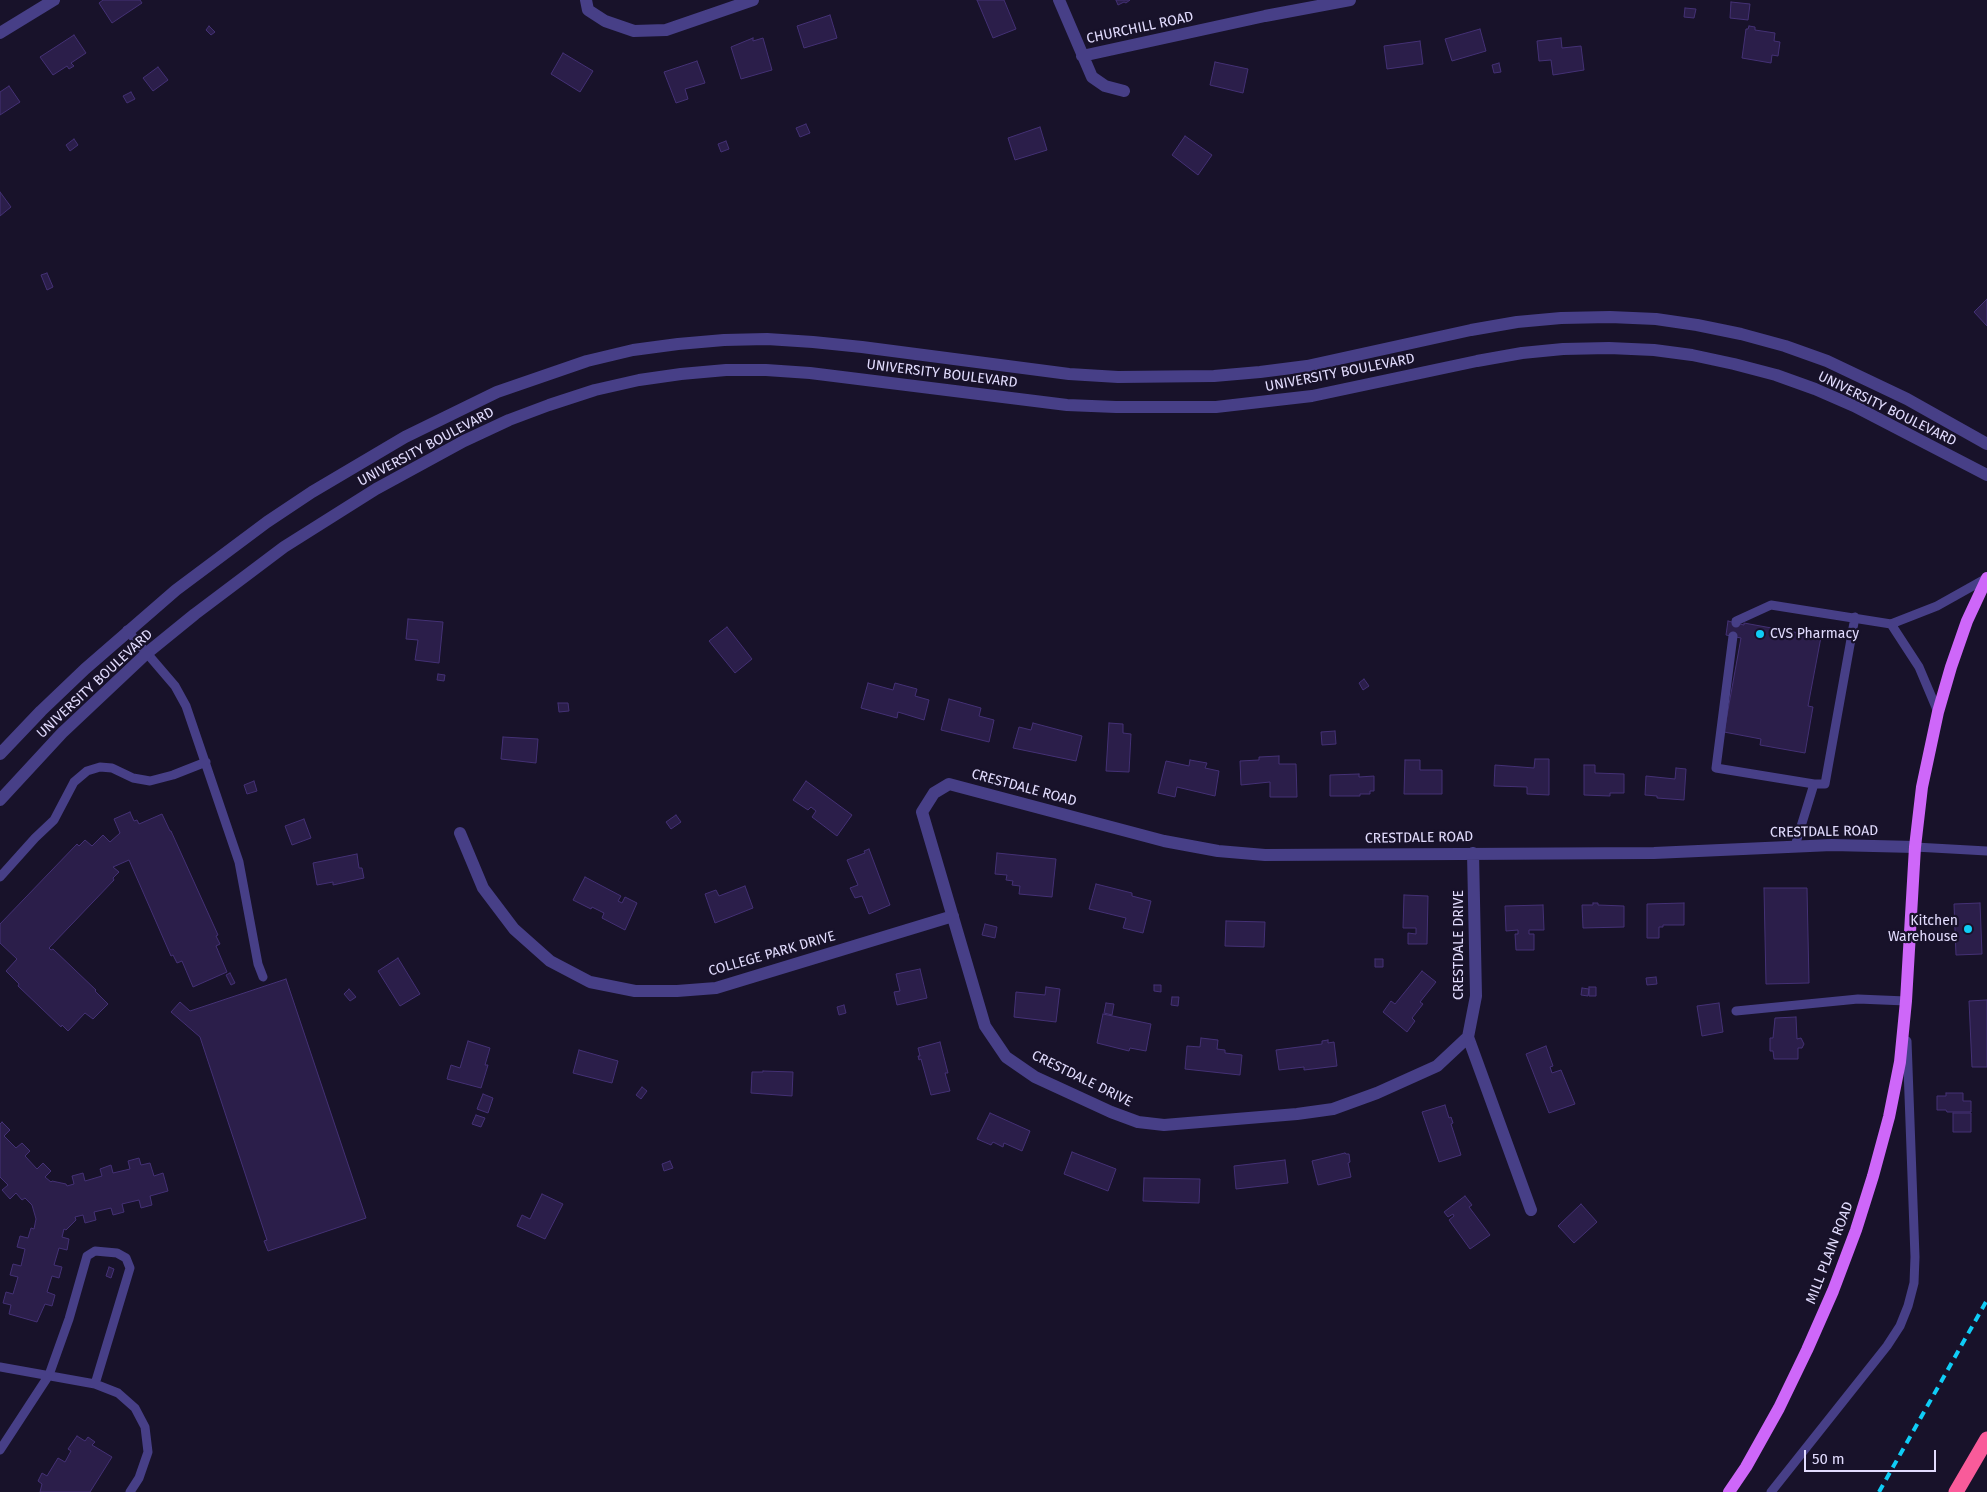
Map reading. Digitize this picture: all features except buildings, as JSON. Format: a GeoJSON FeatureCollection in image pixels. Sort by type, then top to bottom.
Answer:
{"type":"FeatureCollection","features":[{"type":"Feature","properties":{"kind":"highway"},"geometry":{"type":"LineString","coordinates":[[1956,1492],[1987,1439]]}},
{"type":"Feature","properties":{"kind":"main road","name":"MILL PLAIN ROAD"},"geometry":{"type":"LineString","coordinates":[[1729,1492],[1779,1408],[1833,1291],[1856,1230],[1889,1117],[1900,1062],[1906,1003],[1915,848],[1922,786],[1938,712],[1951,667],[1987,578]]}},
{"type":"Feature","properties":{"kind":"street"},"geometry":{"type":"LineString","coordinates":[[0,33],[54,0]]}},
{"type":"Feature","properties":{"kind":"street"},"geometry":{"type":"LineString","coordinates":[[586,0],[588,10],[605,21],[634,32],[666,30],[753,0]]}},
{"type":"Feature","properties":{"kind":"street"},"geometry":{"type":"LineString","coordinates":[[1059,0],[1092,77],[1105,86],[1124,91]]}},
{"type":"Feature","properties":{"kind":"street","name":"CHURCHILL ROAD"},"geometry":{"type":"LineString","coordinates":[[1082,56],[1265,16],[1350,0]]}},
{"type":"Feature","properties":{"kind":"street","name":"UNIVERSITY BOULEVARD"},"geometry":{"type":"LineString","coordinates":[[0,754],[41,711],[128,630],[176,590],[267,522],[361,462],[436,421],[497,392],[587,361],[633,350],[724,340],[813,342],[1069,374],[1118,377],[1186,377],[1260,372],[1307,366],[1471,330],[1517,322],[1561,318],[1610,317],[1656,320],[1698,325],[1741,334],[1785,346],[1827,361],[1907,399],[1987,444]]}},
{"type":"Feature","properties":{"kind":"street","name":"UNIVERSITY BOULEVARD"},"geometry":{"type":"LineString","coordinates":[[0,800],[62,733],[147,654],[195,614],[284,547],[376,489],[427,460],[509,420],[595,390],[639,380],[726,370],[810,372],[1067,404],[1167,408],[1216,407],[1312,396],[1477,360],[1522,353],[1563,348],[1654,350],[1692,355],[1734,364],[1776,375],[1815,389],[1862,410],[1987,475]]}},
{"type":"Feature","properties":{"kind":"street","name":"CRESTDALE ROAD"},"geometry":{"type":"LineString","coordinates":[[934,793],[949,784],[1164,841],[1218,851],[1265,855],[1654,853],[1795,846],[1866,845],[1915,848]]}},
{"type":"Feature","properties":{"kind":"street","name":"CRESTDALE DRIVE"},"geometry":{"type":"LineString","coordinates":[[934,793],[922,812],[985,1026],[1006,1058],[1035,1077],[1111,1112],[1138,1122],[1164,1125],[1297,1114],[1333,1109],[1376,1093],[1437,1066],[1468,1037],[1476,996],[1473,853]]}},
{"type":"Feature","properties":{"kind":"street","name":"COLLEGE PARK DRIVE"},"geometry":{"type":"LineString","coordinates":[[460,833],[484,888],[514,929],[550,961],[590,982],[635,991],[677,991],[716,988],[953,916]]}},
{"type":"Feature","properties":{"kind":"street"},"geometry":{"type":"LineString","coordinates":[[1468,1037],[1531,1210]]}},
{"type":"Feature","properties":{"kind":"lane"},"geometry":{"type":"LineString","coordinates":[[1736,623],[1736,621],[1771,605],[1891,624],[1937,606],[1987,578]]}},
{"type":"Feature","properties":{"kind":"lane"},"geometry":{"type":"LineString","coordinates":[[1733,636],[1716,768],[1814,784],[1825,784],[1855,617]]}},
{"type":"Feature","properties":{"kind":"lane"},"geometry":{"type":"LineString","coordinates":[[1891,624],[1919,667],[1938,712]]}},
{"type":"Feature","properties":{"kind":"lane"},"geometry":{"type":"LineString","coordinates":[[128,630],[175,686],[186,706],[239,862],[253,944],[263,977]]}},
{"type":"Feature","properties":{"kind":"lane"},"geometry":{"type":"LineString","coordinates":[[0,878],[54,820],[74,782],[87,771],[100,767],[112,768],[133,778],[150,781],[174,775],[206,762]]}},
{"type":"Feature","properties":{"kind":"lane"},"geometry":{"type":"LineString","coordinates":[[1795,846],[1814,784]]}},
{"type":"Feature","properties":{"kind":"lane"},"geometry":{"type":"LineString","coordinates":[[1915,848],[1987,851]]}},
{"type":"Feature","properties":{"kind":"lane"},"geometry":{"type":"LineString","coordinates":[[1736,1011],[1858,999],[1906,1003],[1915,1257],[1914,1283],[1908,1306],[1900,1326],[1887,1346],[1771,1492]]}},
{"type":"Feature","properties":{"kind":"lane"},"geometry":{"type":"LineString","coordinates":[[0,1450],[49,1376],[69,1319],[87,1256],[95,1251],[117,1252],[126,1258],[130,1268],[95,1384]]}},
{"type":"Feature","properties":{"kind":"lane"},"geometry":{"type":"LineString","coordinates":[[0,1367],[95,1384],[118,1393],[135,1408],[145,1428],[148,1452],[139,1478],[130,1492]]}},
{"type":"Feature","properties":{"kind":"railway"},"geometry":{"type":"LineString","coordinates":[[1879,1492],[1987,1300]]}},
{"type":"Feature","properties":{"kind":"place","name":"CVS Pharmacy"},"geometry":{"type":"Point","coordinates":[1760,634]}},
{"type":"Feature","properties":{"kind":"place","name":"Kitchen Warehouse"},"geometry":{"type":"Point","coordinates":[1968,929]}}]}
